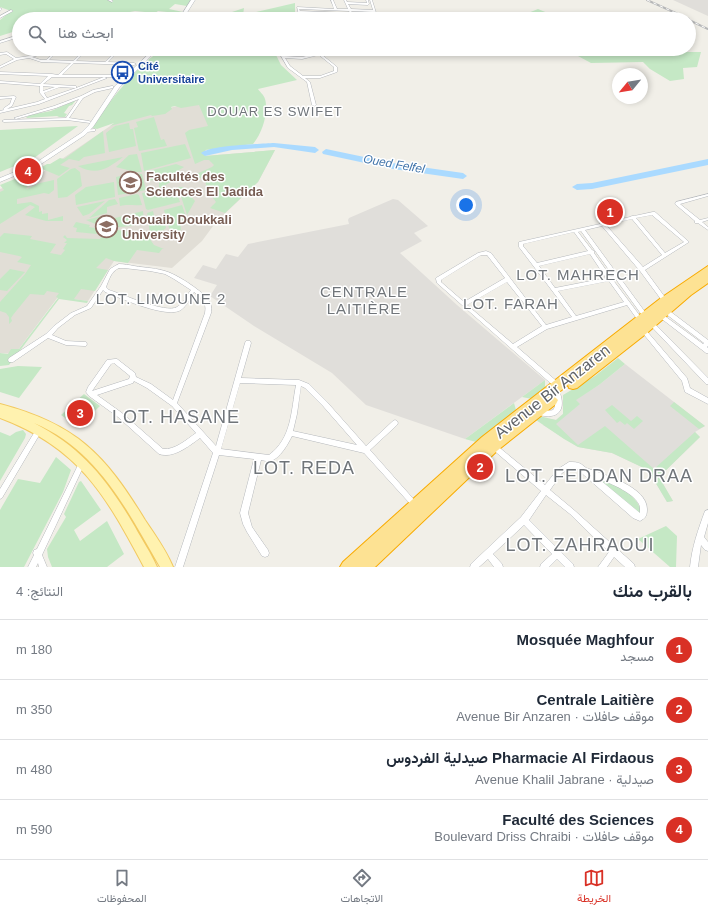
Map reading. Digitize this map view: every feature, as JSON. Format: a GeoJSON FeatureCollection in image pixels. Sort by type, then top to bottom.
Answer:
{"type":"FeatureCollection","features":[{"type":"Feature","properties":{"kind":"highway","name":"Avenue Bir Anzaren"},"geometry":{"type":"LineString","coordinates":[[364,567],[419,510],[490,444],[654,314],[708,269]]}},
{"type":"Feature","properties":{"kind":"highway","name":"Avenue Bir Anzaren"},"geometry":{"type":"LineString","coordinates":[[654,314],[708,278]]}},
{"type":"Feature","properties":{"kind":"highway","name":"Avenue Bir Anzaren"},"geometry":{"type":"LineString","coordinates":[[490,444],[537,412],[558,391]]}},
{"type":"Feature","properties":{"kind":"highway","name":"Avenue Bir Anzaren"},"geometry":{"type":"LineString","coordinates":[[348,567],[419,510]]}},
{"type":"Feature","properties":{"kind":"main road"},"geometry":{"type":"LineString","coordinates":[[186,12],[194,2]]}},
{"type":"Feature","properties":{"kind":"main road"},"geometry":{"type":"LineString","coordinates":[[189,12],[194,2]]}},
{"type":"Feature","properties":{"kind":"main road"},"geometry":{"type":"LineString","coordinates":[[0,176],[39,160],[76,134],[89,122],[112,87],[134,64],[145,56]]}},
{"type":"Feature","properties":{"kind":"main road"},"geometry":{"type":"LineString","coordinates":[[0,180],[36,165],[87,131],[122,76],[146,56]]}},
{"type":"Feature","properties":{"kind":"main road"},"geometry":{"type":"LineString","coordinates":[[0,408],[42,427],[82,463],[111,498],[151,567]]}},
{"type":"Feature","properties":{"kind":"main road"},"geometry":{"type":"LineString","coordinates":[[0,414],[68,435],[100,463],[120,489],[167,567]]}},
{"type":"Feature","properties":{"kind":"main road"},"geometry":{"type":"LineString","coordinates":[[111,498],[120,489]]}},
{"type":"Feature","properties":{"kind":"street"},"geometry":{"type":"LineString","coordinates":[[332,0],[336,10]]}},
{"type":"Feature","properties":{"kind":"street"},"geometry":{"type":"LineString","coordinates":[[346,2],[368,4],[367,0]]}},
{"type":"Feature","properties":{"kind":"street"},"geometry":{"type":"LineString","coordinates":[[298,10],[321,9],[374,11],[371,0]]}},
{"type":"Feature","properties":{"kind":"street"},"geometry":{"type":"LineString","coordinates":[[346,2],[350,10]]}},
{"type":"Feature","properties":{"kind":"street"},"geometry":{"type":"LineString","coordinates":[[318,3],[321,9]]}},
{"type":"Feature","properties":{"kind":"street"},"geometry":{"type":"LineString","coordinates":[[298,10],[325,12]]}},
{"type":"Feature","properties":{"kind":"street"},"geometry":{"type":"LineString","coordinates":[[0,17],[12,11]]}},
{"type":"Feature","properties":{"kind":"street"},"geometry":{"type":"LineString","coordinates":[[0,42],[12,39]]}},
{"type":"Feature","properties":{"kind":"street"},"geometry":{"type":"LineString","coordinates":[[0,54],[6,53],[16,59]]}},
{"type":"Feature","properties":{"kind":"street"},"geometry":{"type":"LineString","coordinates":[[0,67],[16,59],[32,56]]}},
{"type":"Feature","properties":{"kind":"street"},"geometry":{"type":"LineString","coordinates":[[47,61],[52,56]]}},
{"type":"Feature","properties":{"kind":"street"},"geometry":{"type":"LineString","coordinates":[[59,76],[80,56]]}},
{"type":"Feature","properties":{"kind":"street"},"geometry":{"type":"LineString","coordinates":[[106,63],[113,56]]}},
{"type":"Feature","properties":{"kind":"street"},"geometry":{"type":"LineString","coordinates":[[284,57],[302,58],[311,56]]}},
{"type":"Feature","properties":{"kind":"street"},"geometry":{"type":"LineString","coordinates":[[303,77],[320,77],[336,71],[335,67],[322,56]]}},
{"type":"Feature","properties":{"kind":"street"},"geometry":{"type":"LineString","coordinates":[[29,57],[39,61],[134,64]]}},
{"type":"Feature","properties":{"kind":"street"},"geometry":{"type":"LineString","coordinates":[[284,57],[293,71],[303,77],[310,85],[314,105]]}},
{"type":"Feature","properties":{"kind":"street"},"geometry":{"type":"LineString","coordinates":[[0,73],[59,76],[122,76]]}},
{"type":"Feature","properties":{"kind":"street"},"geometry":{"type":"LineString","coordinates":[[41,84],[52,75]]}},
{"type":"Feature","properties":{"kind":"street"},"geometry":{"type":"LineString","coordinates":[[0,112],[47,100],[110,76]]}},
{"type":"Feature","properties":{"kind":"street"},"geometry":{"type":"LineString","coordinates":[[0,82],[75,87]]}},
{"type":"Feature","properties":{"kind":"street"},"geometry":{"type":"LineString","coordinates":[[0,85],[14,83]]}},
{"type":"Feature","properties":{"kind":"street"},"geometry":{"type":"LineString","coordinates":[[41,84],[42,93],[47,100]]}},
{"type":"Feature","properties":{"kind":"street"},"geometry":{"type":"LineString","coordinates":[[42,93],[60,85]]}},
{"type":"Feature","properties":{"kind":"street"},"geometry":{"type":"LineString","coordinates":[[2,122],[24,118],[82,97],[98,89],[112,87]]}},
{"type":"Feature","properties":{"kind":"street"},"geometry":{"type":"LineString","coordinates":[[0,98],[14,97],[9,107],[0,109]]}},
{"type":"Feature","properties":{"kind":"street"},"geometry":{"type":"LineString","coordinates":[[67,119],[82,97]]}},
{"type":"Feature","properties":{"kind":"street"},"geometry":{"type":"LineString","coordinates":[[24,118],[67,119],[89,122]]}},
{"type":"Feature","properties":{"kind":"street"},"geometry":{"type":"LineString","coordinates":[[87,131],[94,130]]}},
{"type":"Feature","properties":{"kind":"street"},"geometry":{"type":"LineString","coordinates":[[708,195],[677,204],[697,222],[708,229]]}},
{"type":"Feature","properties":{"kind":"street"},"geometry":{"type":"LineString","coordinates":[[575,318],[521,243],[653,213],[686,240],[686,243],[642,270]]}},
{"type":"Feature","properties":{"kind":"street"},"geometry":{"type":"LineString","coordinates":[[632,217],[664,256]]}},
{"type":"Feature","properties":{"kind":"street"},"geometry":{"type":"LineString","coordinates":[[697,222],[708,218]]}},
{"type":"Feature","properties":{"kind":"street"},"geometry":{"type":"LineString","coordinates":[[602,224],[642,270],[654,314],[685,380],[687,390],[708,401]]}},
{"type":"Feature","properties":{"kind":"street"},"geometry":{"type":"LineString","coordinates":[[582,229],[616,277],[654,314],[708,382]]}},
{"type":"Feature","properties":{"kind":"street"},"geometry":{"type":"LineString","coordinates":[[574,231],[628,303],[654,314],[708,343],[706,349],[654,314]]}},
{"type":"Feature","properties":{"kind":"street"},"geometry":{"type":"LineString","coordinates":[[537,265],[597,251]]}},
{"type":"Feature","properties":{"kind":"street"},"geometry":{"type":"LineString","coordinates":[[545,327],[491,256],[486,252],[438,279],[439,283],[513,347],[558,391]]}},
{"type":"Feature","properties":{"kind":"street"},"geometry":{"type":"LineString","coordinates":[[11,360],[48,336],[56,327],[73,314],[89,307],[103,287],[112,270],[122,266],[164,272],[177,277],[207,302],[209,307],[174,404]]}},
{"type":"Feature","properties":{"kind":"street"},"geometry":{"type":"LineString","coordinates":[[555,290],[616,277]]}},
{"type":"Feature","properties":{"kind":"street"},"geometry":{"type":"LineString","coordinates":[[464,304],[508,279]]}},
{"type":"Feature","properties":{"kind":"street"},"geometry":{"type":"LineString","coordinates":[[103,287],[107,291],[121,296],[156,308],[172,311],[180,308],[193,290]]}},
{"type":"Feature","properties":{"kind":"street"},"geometry":{"type":"LineString","coordinates":[[513,347],[545,327],[628,303]]}},
{"type":"Feature","properties":{"kind":"street"},"geometry":{"type":"LineString","coordinates":[[48,336],[66,342],[84,344]]}},
{"type":"Feature","properties":{"kind":"street"},"geometry":{"type":"LineString","coordinates":[[180,567],[217,452],[248,343]]}},
{"type":"Feature","properties":{"kind":"street"},"geometry":{"type":"LineString","coordinates":[[200,434],[164,454],[120,415],[91,394],[89,392],[90,389],[110,362],[115,361],[133,375],[133,378],[148,386],[174,404],[217,452],[270,458],[276,455],[283,448],[290,433],[299,383]]}},
{"type":"Feature","properties":{"kind":"street"},"geometry":{"type":"LineString","coordinates":[[91,394],[131,381],[133,378]]}},
{"type":"Feature","properties":{"kind":"street"},"geometry":{"type":"LineString","coordinates":[[238,380],[299,383],[307,386],[419,510]]}},
{"type":"Feature","properties":{"kind":"street"},"geometry":{"type":"LineString","coordinates":[[366,450],[395,422]]}},
{"type":"Feature","properties":{"kind":"street"},"geometry":{"type":"LineString","coordinates":[[0,496],[42,427]]}},
{"type":"Feature","properties":{"kind":"street"},"geometry":{"type":"LineString","coordinates":[[290,433],[366,450]]}},
{"type":"Feature","properties":{"kind":"street"},"geometry":{"type":"LineString","coordinates":[[490,444],[545,490],[630,567]]}},
{"type":"Feature","properties":{"kind":"street"},"geometry":{"type":"LineString","coordinates":[[32,567],[37,553],[82,463],[89,453]]}},
{"type":"Feature","properties":{"kind":"street"},"geometry":{"type":"LineString","coordinates":[[258,457],[244,513],[245,522],[264,553]]}},
{"type":"Feature","properties":{"kind":"street"},"geometry":{"type":"LineString","coordinates":[[474,567],[489,555],[524,520],[545,490],[564,467],[573,464],[584,471],[638,517],[643,515],[642,506],[634,492],[614,482],[584,471]]}},
{"type":"Feature","properties":{"kind":"street"},"geometry":{"type":"LineString","coordinates":[[694,567],[695,553],[699,537],[708,514]]}},
{"type":"Feature","properties":{"kind":"street"},"geometry":{"type":"LineString","coordinates":[[524,520],[570,567]]}},
{"type":"Feature","properties":{"kind":"street"},"geometry":{"type":"LineString","coordinates":[[699,537],[708,547]]}},
{"type":"Feature","properties":{"kind":"street"},"geometry":{"type":"LineString","coordinates":[[602,567],[614,551]]}},
{"type":"Feature","properties":{"kind":"street"},"geometry":{"type":"LineString","coordinates":[[37,553],[43,567]]}},
{"type":"Feature","properties":{"kind":"street"},"geometry":{"type":"LineString","coordinates":[[544,567],[557,554]]}},
{"type":"Feature","properties":{"kind":"street"},"geometry":{"type":"LineString","coordinates":[[489,555],[499,567]]}},
{"type":"Feature","properties":{"kind":"shaded area"},"geometry":{"type":"Polygon","coordinates":[[[673,0],[708,0],[708,16],[673,0]]]}},
{"type":"Feature","properties":{"kind":"shaded area","name":"Chouaib Doukkali University"},"geometry":{"type":"Polygon","coordinates":[[[204,99],[212,111],[205,156],[275,150],[258,182],[216,222],[202,241],[172,268],[114,261],[88,301],[58,297],[15,354],[0,353],[0,189],[40,174],[116,122],[204,99]]]}},
{"type":"Feature","properties":{"kind":"shaded area","name":"CENTRALE LAITIÈRE"},"geometry":{"type":"Polygon","coordinates":[[[393,199],[398,200],[428,226],[414,233],[422,241],[400,253],[457,305],[545,380],[465,439],[366,405],[332,373],[254,326],[210,296],[217,285],[194,278],[203,265],[216,269],[226,254],[238,257],[248,244],[349,224],[349,218],[393,199]]]}},
{"type":"Feature","properties":{"kind":"shaded area"},"geometry":{"type":"Polygon","coordinates":[[[625,364],[705,426],[695,432],[700,437],[659,477],[673,501],[667,502],[648,470],[612,453],[578,447],[543,425],[551,419],[556,420],[563,414],[563,407],[599,385],[625,364]]]}},
{"type":"Feature","properties":{"kind":"green space"},"geometry":{"type":"Polygon","coordinates":[[[0,0],[192,0],[187,6],[175,4],[169,9],[183,12],[12,12],[12,32],[0,36],[0,20],[11,11],[0,7],[0,0]]]}},
{"type":"Feature","properties":{"kind":"green space"},"geometry":{"type":"Polygon","coordinates":[[[295,3],[295,12],[256,12],[295,3]]]}},
{"type":"Feature","properties":{"kind":"green space"},"geometry":{"type":"Polygon","coordinates":[[[244,8],[243,12],[232,12],[244,8]]]}},
{"type":"Feature","properties":{"kind":"green space"},"geometry":{"type":"Polygon","coordinates":[[[538,9],[545,12],[530,12],[538,9]]]}},
{"type":"Feature","properties":{"kind":"green space"},"geometry":{"type":"Polygon","coordinates":[[[696,52],[701,52],[697,67],[683,68],[684,79],[670,81],[650,69],[643,62],[591,63],[578,56],[696,56],[696,52]]]}},
{"type":"Feature","properties":{"kind":"green space"},"geometry":{"type":"Polygon","coordinates":[[[153,56],[276,56],[281,65],[297,80],[258,89],[263,95],[266,110],[262,129],[253,144],[205,150],[205,156],[275,150],[258,182],[225,213],[210,208],[216,202],[207,190],[205,180],[194,175],[214,165],[209,160],[204,160],[195,164],[185,133],[189,130],[208,126],[199,105],[181,108],[175,106],[171,107],[172,109],[165,114],[151,115],[110,126],[114,123],[97,129],[92,128],[104,110],[132,76],[153,56]]]}},
{"type":"Feature","properties":{"kind":"green space"},"geometry":{"type":"Polygon","coordinates":[[[76,100],[64,113],[67,114],[65,117],[57,116],[26,118],[29,115],[51,111],[76,100]]]}},
{"type":"Feature","properties":{"kind":"green space"},"geometry":{"type":"Polygon","coordinates":[[[154,117],[161,140],[164,139],[167,146],[139,151],[134,128],[138,127],[136,122],[154,117]]]}},
{"type":"Feature","properties":{"kind":"green space"},"geometry":{"type":"Polygon","coordinates":[[[129,123],[130,129],[133,129],[136,146],[109,152],[106,133],[115,126],[129,123]]]}},
{"type":"Feature","properties":{"kind":"green space"},"geometry":{"type":"Polygon","coordinates":[[[78,126],[34,158],[0,172],[0,130],[78,126]]]}},
{"type":"Feature","properties":{"kind":"green space"},"geometry":{"type":"Polygon","coordinates":[[[103,131],[105,153],[84,157],[79,161],[69,159],[60,165],[70,168],[59,176],[40,168],[60,158],[64,159],[103,131]]]}},
{"type":"Feature","properties":{"kind":"green space"},"geometry":{"type":"Polygon","coordinates":[[[185,144],[191,158],[144,171],[141,153],[185,144]]]}},
{"type":"Feature","properties":{"kind":"green space"},"geometry":{"type":"Polygon","coordinates":[[[137,154],[142,172],[135,172],[116,167],[129,155],[137,154]]]}},
{"type":"Feature","properties":{"kind":"green space"},"geometry":{"type":"Polygon","coordinates":[[[123,157],[102,170],[96,171],[78,166],[123,157]]]}},
{"type":"Feature","properties":{"kind":"green space"},"geometry":{"type":"Polygon","coordinates":[[[176,164],[184,167],[179,170],[183,175],[160,188],[159,179],[147,181],[145,172],[176,164]]]}},
{"type":"Feature","properties":{"kind":"green space"},"geometry":{"type":"Polygon","coordinates":[[[75,168],[80,172],[82,186],[67,197],[58,198],[57,179],[71,169],[75,168]]]}},
{"type":"Feature","properties":{"kind":"green space"},"geometry":{"type":"Polygon","coordinates":[[[32,172],[38,178],[35,177],[24,182],[28,187],[26,188],[27,189],[40,183],[54,180],[54,190],[49,194],[44,193],[17,199],[17,204],[31,202],[39,206],[39,212],[42,211],[42,214],[48,213],[48,220],[63,216],[63,221],[46,221],[25,215],[35,207],[30,205],[0,224],[0,192],[4,190],[0,185],[32,172]]]}},
{"type":"Feature","properties":{"kind":"green space"},"geometry":{"type":"Polygon","coordinates":[[[133,173],[142,174],[146,190],[118,195],[116,177],[133,173]]]}},
{"type":"Feature","properties":{"kind":"green space"},"geometry":{"type":"Polygon","coordinates":[[[114,182],[115,197],[76,205],[75,195],[86,187],[114,182]]]}},
{"type":"Feature","properties":{"kind":"green space"},"geometry":{"type":"Polygon","coordinates":[[[178,187],[183,187],[188,192],[196,190],[189,194],[195,201],[187,215],[178,187]]]}},
{"type":"Feature","properties":{"kind":"green space"},"geometry":{"type":"Polygon","coordinates":[[[175,188],[180,202],[148,210],[146,209],[142,193],[175,188]]]}},
{"type":"Feature","properties":{"kind":"green space"},"geometry":{"type":"Polygon","coordinates":[[[137,194],[139,195],[142,205],[120,206],[119,198],[137,194]]]}},
{"type":"Feature","properties":{"kind":"green space"},"geometry":{"type":"Polygon","coordinates":[[[115,199],[118,204],[107,207],[107,213],[89,218],[109,200],[115,199]]]}},
{"type":"Feature","properties":{"kind":"green space"},"geometry":{"type":"Polygon","coordinates":[[[105,201],[89,214],[83,216],[77,207],[105,201]]]}},
{"type":"Feature","properties":{"kind":"green space"},"geometry":{"type":"Polygon","coordinates":[[[182,205],[187,220],[180,221],[181,230],[174,232],[169,228],[164,210],[182,205]]]}},
{"type":"Feature","properties":{"kind":"green space"},"geometry":{"type":"Polygon","coordinates":[[[143,211],[144,223],[129,226],[108,227],[86,220],[102,216],[103,221],[143,211]]]}},
{"type":"Feature","properties":{"kind":"green space"},"geometry":{"type":"Polygon","coordinates":[[[153,211],[156,224],[165,222],[166,228],[161,232],[150,233],[147,213],[153,211]]]}},
{"type":"Feature","properties":{"kind":"green space"},"geometry":{"type":"Polygon","coordinates":[[[76,222],[90,225],[89,227],[101,229],[97,234],[76,232],[77,228],[73,227],[76,222]]]}},
{"type":"Feature","properties":{"kind":"green space"},"geometry":{"type":"Polygon","coordinates":[[[106,228],[147,235],[154,245],[164,249],[162,249],[159,253],[137,250],[128,263],[106,258],[96,268],[108,270],[95,291],[81,289],[74,299],[88,301],[87,303],[59,299],[9,365],[0,366],[0,353],[8,354],[11,349],[19,349],[58,298],[56,297],[59,293],[47,291],[44,295],[30,294],[13,315],[11,318],[12,321],[9,324],[9,317],[6,313],[0,311],[0,302],[31,265],[17,262],[22,257],[0,252],[0,237],[4,233],[32,236],[30,239],[56,244],[50,253],[61,255],[65,250],[63,249],[67,243],[64,243],[67,240],[63,237],[65,235],[67,238],[100,239],[102,236],[105,237],[109,232],[103,231],[106,228]]]}},
{"type":"Feature","properties":{"kind":"green space"},"geometry":{"type":"Polygon","coordinates":[[[10,269],[25,272],[7,291],[0,290],[0,279],[10,269]]]}},
{"type":"Feature","properties":{"kind":"green space"},"geometry":{"type":"Polygon","coordinates":[[[618,358],[625,364],[599,385],[576,400],[580,404],[556,424],[578,445],[605,426],[654,469],[695,432],[700,437],[659,477],[673,501],[667,502],[648,470],[612,453],[578,447],[533,418],[539,416],[556,420],[563,414],[563,395],[595,376],[618,358]]]}},
{"type":"Feature","properties":{"kind":"green space"},"geometry":{"type":"Polygon","coordinates":[[[18,366],[42,367],[19,398],[0,392],[0,369],[18,366]]]}},
{"type":"Feature","properties":{"kind":"green space"},"geometry":{"type":"Polygon","coordinates":[[[545,380],[545,389],[532,399],[522,397],[545,380]]]}},
{"type":"Feature","properties":{"kind":"green space"},"geometry":{"type":"Polygon","coordinates":[[[84,394],[100,406],[78,427],[61,415],[84,394]]]}},
{"type":"Feature","properties":{"kind":"green space"},"geometry":{"type":"Polygon","coordinates":[[[674,402],[705,426],[699,429],[670,406],[674,402]]]}},
{"type":"Feature","properties":{"kind":"green space"},"geometry":{"type":"Polygon","coordinates":[[[514,403],[516,410],[476,442],[465,439],[514,403]]]}},
{"type":"Feature","properties":{"kind":"green space"},"geometry":{"type":"Polygon","coordinates":[[[612,405],[631,421],[637,416],[643,421],[634,429],[627,423],[625,425],[620,421],[617,423],[605,410],[612,405]]]}},
{"type":"Feature","properties":{"kind":"green space"},"geometry":{"type":"Polygon","coordinates":[[[23,430],[26,434],[25,438],[0,481],[0,432],[10,436],[23,430]]]}},
{"type":"Feature","properties":{"kind":"green space"},"geometry":{"type":"Polygon","coordinates":[[[56,457],[71,470],[63,492],[24,567],[0,567],[0,510],[18,479],[40,483],[56,457]]]}},
{"type":"Feature","properties":{"kind":"green space"},"geometry":{"type":"Polygon","coordinates":[[[597,478],[630,495],[636,500],[641,513],[638,514],[597,478]]]}},
{"type":"Feature","properties":{"kind":"green space"},"geometry":{"type":"Polygon","coordinates":[[[81,481],[101,510],[74,530],[80,541],[107,521],[124,554],[107,567],[52,567],[47,549],[66,517],[64,514],[79,482],[81,481]]]}},
{"type":"Feature","properties":{"kind":"green space"},"geometry":{"type":"Polygon","coordinates":[[[666,526],[677,536],[676,567],[670,567],[638,539],[666,526]]]}},
{"type":"Feature","properties":{"kind":"waterway","name":"Oued Felfel"},"geometry":{"type":"LineString","coordinates":[[205,153],[232,148],[274,145],[315,150]]}},
{"type":"Feature","properties":{"kind":"waterway","name":"Oued Felfel"},"geometry":{"type":"LineString","coordinates":[[326,152],[393,166],[463,176]]}},
{"type":"Feature","properties":{"kind":"waterway","name":"Oued Felfel"},"geometry":{"type":"LineString","coordinates":[[577,187],[592,186],[708,162]]}},
{"type":"Feature","properties":{"kind":"railway"},"geometry":{"type":"LineString","coordinates":[[647,0],[674,12]]}},
{"type":"Feature","properties":{"kind":"railway"},"geometry":{"type":"LineString","coordinates":[[696,23],[708,29]]}},
{"type":"Feature","properties":{"kind":"place","name":"Cité Universitaire"},"geometry":{"type":"Point","coordinates":[122,72]}},
{"type":"Feature","properties":{"kind":"place","name":"Faculté des Sciences"},"geometry":{"type":"Point","coordinates":[28,171]}},
{"type":"Feature","properties":{"kind":"place","name":"Facultés des Sciences El Jadida"},"geometry":{"type":"Point","coordinates":[131,183]}},
{"type":"Feature","properties":{"kind":"place","name":"Mosquée Maghfour"},"geometry":{"type":"Point","coordinates":[610,212]}},
{"type":"Feature","properties":{"kind":"place","name":"Chouaib Doukkali University"},"geometry":{"type":"Point","coordinates":[106,226]}},
{"type":"Feature","properties":{"kind":"place","name":"Pharmacie Al Firdaous صيدلية الفردوس"},"geometry":{"type":"Point","coordinates":[80,413]}},
{"type":"Feature","properties":{"kind":"place","name":"Centrale Laitière"},"geometry":{"type":"Point","coordinates":[480,467]}},
{"type":"Feature","properties":{"kind":"district","name":"DOUAR ES SWIFET"},"geometry":{"type":"Point","coordinates":[275,111]}},
{"type":"Feature","properties":{"kind":"district","name":"LOT. MAHRECH"},"geometry":{"type":"Point","coordinates":[578,275]}},
{"type":"Feature","properties":{"kind":"district","name":"LOT. LIMOUNE 2"},"geometry":{"type":"Point","coordinates":[161,299]}},
{"type":"Feature","properties":{"kind":"district","name":"CENTRALE LAITIÈRE"},"geometry":{"type":"Point","coordinates":[364,300]}},
{"type":"Feature","properties":{"kind":"district","name":"LOT. FARAH"},"geometry":{"type":"Point","coordinates":[511,304]}},
{"type":"Feature","properties":{"kind":"district","name":"LOT. HASANE"},"geometry":{"type":"Point","coordinates":[176,417]}},
{"type":"Feature","properties":{"kind":"district","name":"LOT. REDA"},"geometry":{"type":"Point","coordinates":[304,468]}},
{"type":"Feature","properties":{"kind":"district","name":"LOT. FEDDAN DRAA"},"geometry":{"type":"Point","coordinates":[599,476]}},
{"type":"Feature","properties":{"kind":"district","name":"LOT. ZAHRAOUI"},"geometry":{"type":"Point","coordinates":[580,545]}}]}
